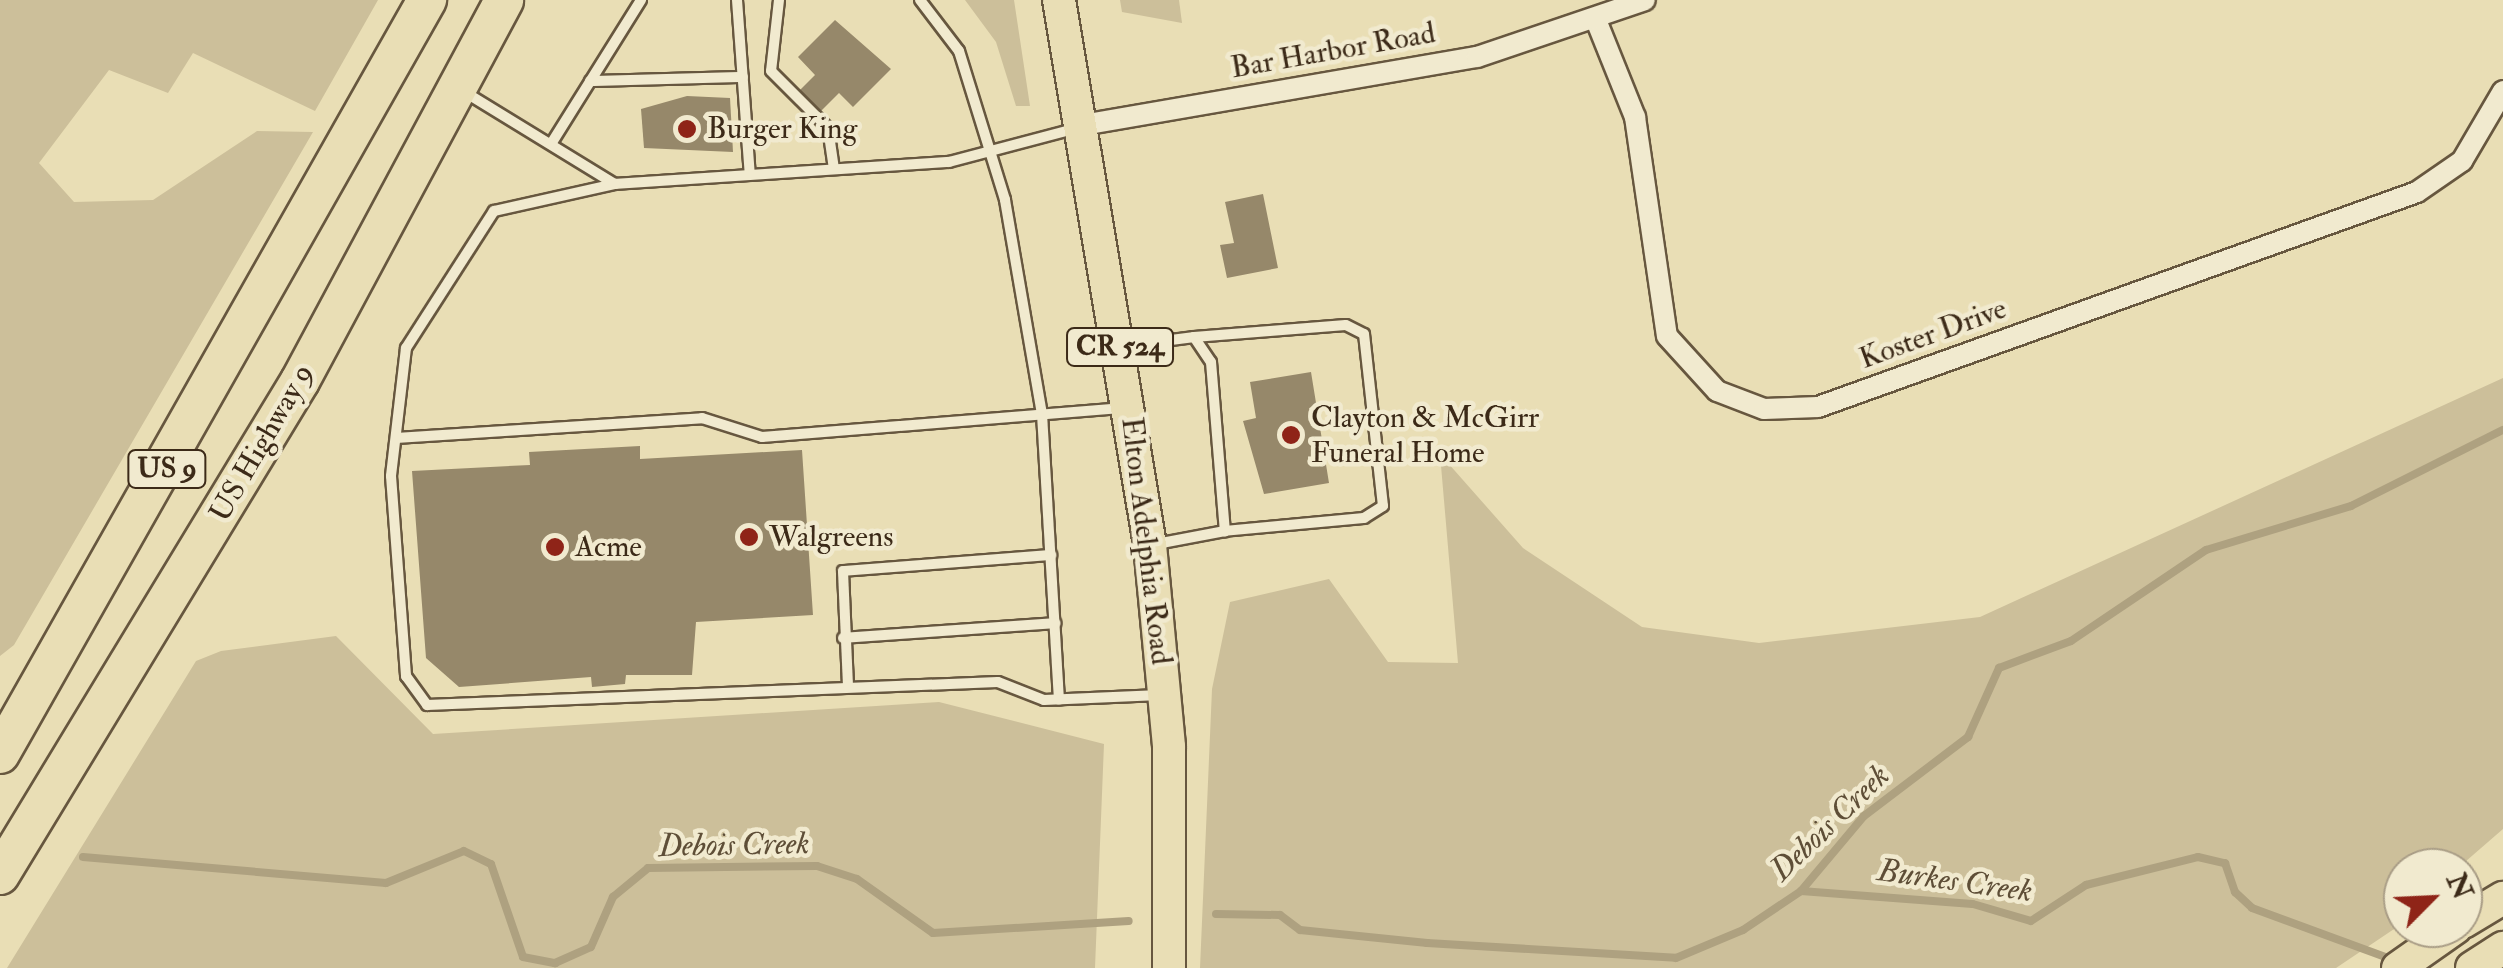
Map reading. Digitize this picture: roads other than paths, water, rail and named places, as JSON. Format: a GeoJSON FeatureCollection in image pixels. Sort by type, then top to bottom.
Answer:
{"type":"FeatureCollection","features":[{"type":"Feature","properties":{"kind":"highway","name":"US 9"},"geometry":{"type":"LineString","coordinates":[[5,738],[427,0]]}},
{"type":"Feature","properties":{"kind":"highway","name":"US Highway 9"},"geometry":{"type":"LineString","coordinates":[[0,875],[300,381],[504,0]]}},
{"type":"Feature","properties":{"kind":"main road","name":"Elton Adelphia Road"},"geometry":{"type":"LineString","coordinates":[[1059,0],[1083,125],[1150,545],[1165,695],[1170,968]]}},
{"type":"Feature","properties":{"kind":"main road"},"geometry":{"type":"LineString","coordinates":[[2398,968],[2424,948]]}},
{"type":"Feature","properties":{"kind":"main road"},"geometry":{"type":"LineString","coordinates":[[2472,968],[2503,948]]}},
{"type":"Feature","properties":{"kind":"street","name":"Bar Harbor Road"},"geometry":{"type":"LineString","coordinates":[[1083,125],[1477,57],[1646,0]]}},
{"type":"Feature","properties":{"kind":"street","name":"Koster Drive"},"geometry":{"type":"LineString","coordinates":[[1596,20],[1635,116],[1667,336],[1707,384],[1764,409],[1818,408],[2418,192],[2462,162],[2503,91]]}},
{"type":"Feature","properties":{"kind":"lane"},"geometry":{"type":"LineString","coordinates":[[552,144],[641,0]]}},
{"type":"Feature","properties":{"kind":"lane"},"geometry":{"type":"LineString","coordinates":[[737,0],[750,176]]}},
{"type":"Feature","properties":{"kind":"lane"},"geometry":{"type":"LineString","coordinates":[[779,0],[771,71],[828,128],[834,169]]}},
{"type":"Feature","properties":{"kind":"lane"},"geometry":{"type":"LineString","coordinates":[[920,0],[959,51],[1005,200],[1042,414],[1059,699]]}},
{"type":"Feature","properties":{"kind":"lane"},"geometry":{"type":"LineString","coordinates":[[590,82],[743,78]]}},
{"type":"Feature","properties":{"kind":"lane"},"geometry":{"type":"LineString","coordinates":[[458,88],[615,184]]}},
{"type":"Feature","properties":{"kind":"lane"},"geometry":{"type":"LineString","coordinates":[[1083,125],[990,156],[615,184],[494,211],[406,348],[391,476],[406,676],[426,705],[998,682],[1059,699],[1165,695]]}},
{"type":"Feature","properties":{"kind":"lane"},"geometry":{"type":"LineString","coordinates":[[1120,347],[1346,325],[1364,334],[1383,506],[1364,518],[1225,531],[1150,545]]}},
{"type":"Feature","properties":{"kind":"lane"},"geometry":{"type":"LineString","coordinates":[[1194,338],[1211,362],[1225,531]]}},
{"type":"Feature","properties":{"kind":"lane"},"geometry":{"type":"LineString","coordinates":[[396,438],[702,418],[762,437],[1130,408]]}},
{"type":"Feature","properties":{"kind":"lane"},"geometry":{"type":"LineString","coordinates":[[848,686],[843,571],[1051,555]]}},
{"type":"Feature","properties":{"kind":"lane"},"geometry":{"type":"LineString","coordinates":[[843,638],[1054,623]]}},
{"type":"Feature","properties":{"kind":"waterway","name":"Debois Creek"},"geometry":{"type":"LineString","coordinates":[[1216,914],[1280,915],[1300,930],[1427,943],[1676,958],[1743,930],[1801,891],[1864,816],[1968,737],[1999,668],[2071,641],[2206,550],[2351,506],[2503,430]]}},
{"type":"Feature","properties":{"kind":"waterway","name":"Debois Creek"},"geometry":{"type":"LineString","coordinates":[[83,857],[386,883],[464,851],[491,864],[523,957],[555,963],[591,947],[613,897],[648,868],[817,866],[857,879],[933,933],[1129,921]]}},
{"type":"Feature","properties":{"kind":"waterway","name":"Burkes Creek"},"geometry":{"type":"LineString","coordinates":[[1801,891],[1973,904],[2031,921],[2086,885],[2198,857],[2225,863],[2235,892],[2252,908],[2396,961]]}},
{"type":"Feature","properties":{"kind":"place","name":"Burger King"},"geometry":{"type":"Point","coordinates":[687,129]}},
{"type":"Feature","properties":{"kind":"place","name":"Clayton & McGirr Funeral Home"},"geometry":{"type":"Point","coordinates":[1291,435]}},
{"type":"Feature","properties":{"kind":"place","name":"Walgreens"},"geometry":{"type":"Point","coordinates":[749,537]}},
{"type":"Feature","properties":{"kind":"place","name":"Acme"},"geometry":{"type":"Point","coordinates":[555,547]}}]}
